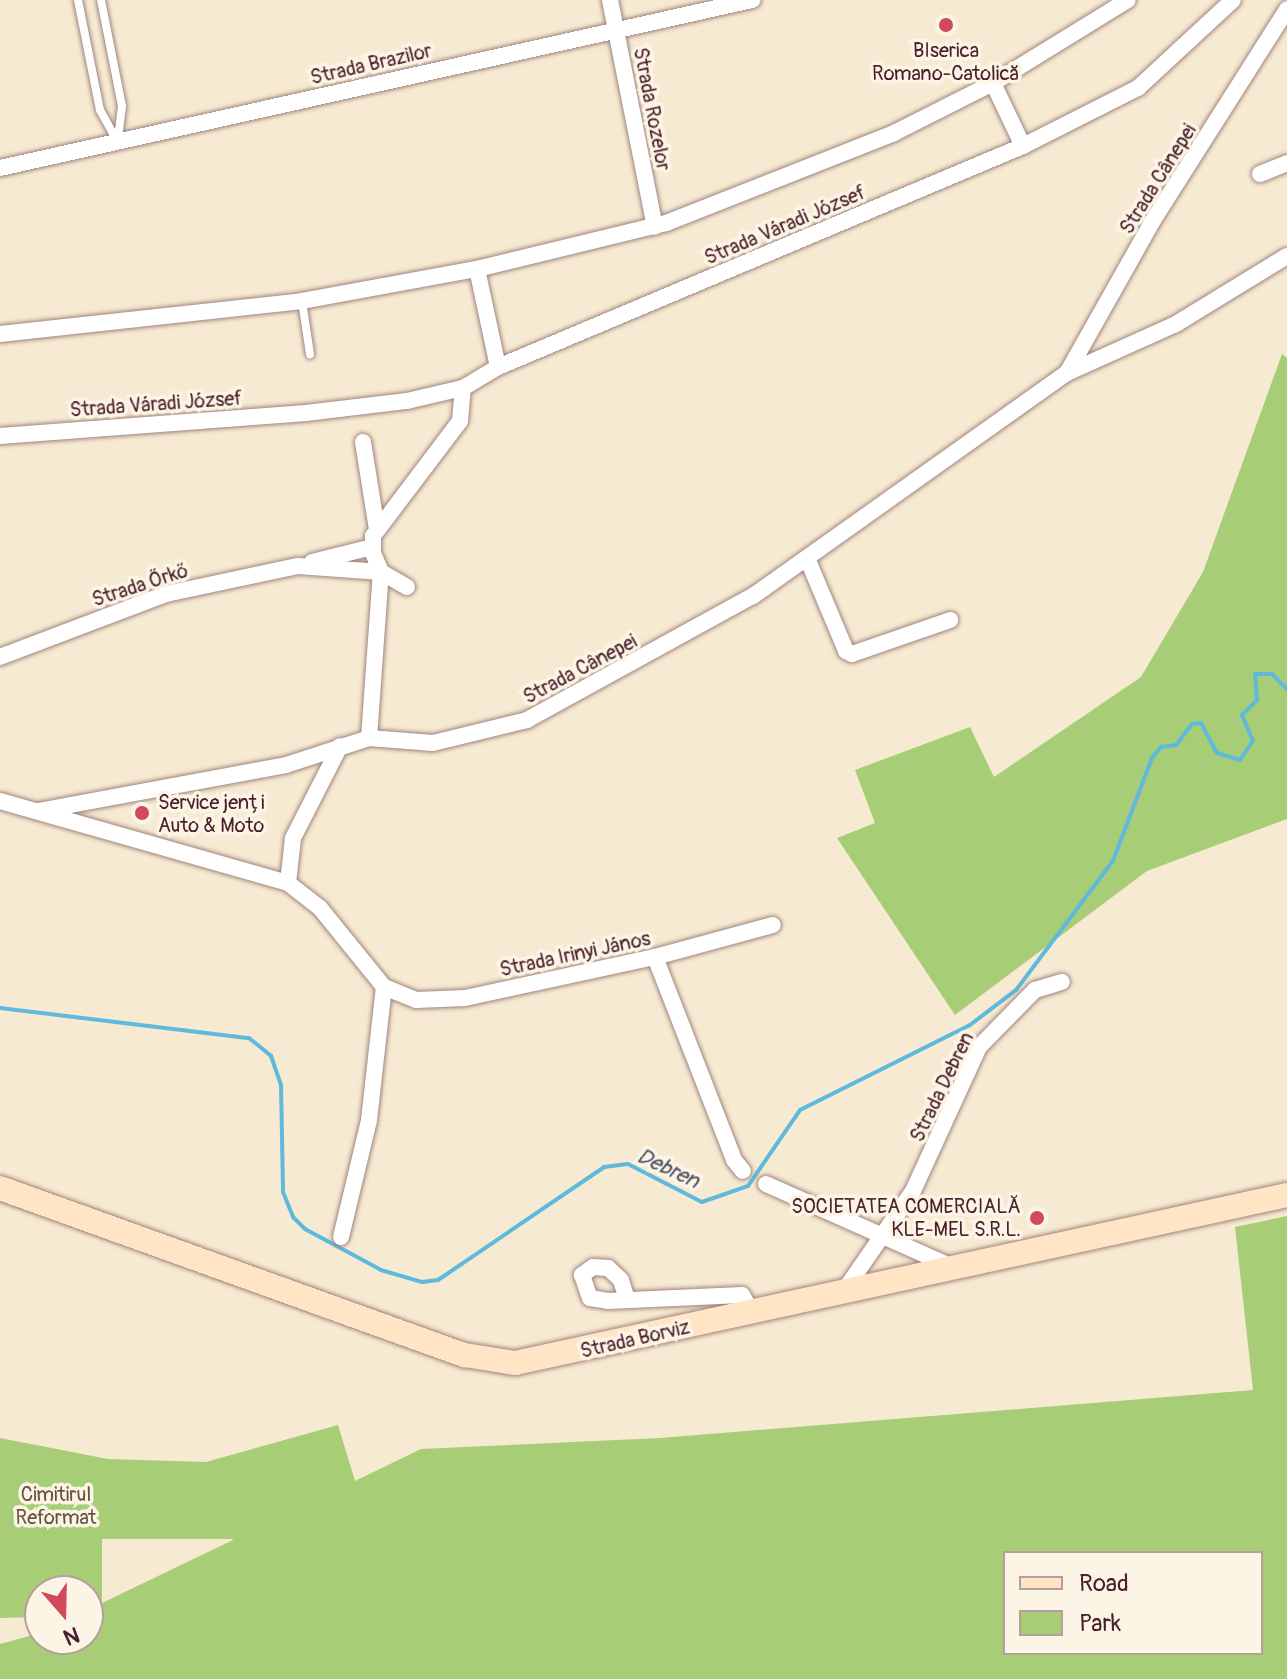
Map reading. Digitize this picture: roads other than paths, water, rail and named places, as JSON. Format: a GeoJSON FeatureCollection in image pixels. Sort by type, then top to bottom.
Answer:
{"type":"FeatureCollection","features":[{"type":"Feature","properties":{"kind":"main road","name":"Strada Borviz"},"geometry":{"type":"LineString","coordinates":[[0,1188],[489,1360],[541,1360],[1287,1195]]}},
{"type":"Feature","properties":{"kind":"street","name":"Strada Rozelor"},"geometry":{"type":"LineString","coordinates":[[610,0],[655,227]]}},
{"type":"Feature","properties":{"kind":"street","name":"Strada Brazilor"},"geometry":{"type":"LineString","coordinates":[[0,168],[752,0]]}},
{"type":"Feature","properties":{"kind":"street","name":"Strada Váradi József"},"geometry":{"type":"LineString","coordinates":[[0,436],[306,413],[407,401],[463,388],[498,367],[1023,146],[1138,88],[1233,0]]}},
{"type":"Feature","properties":{"kind":"street","name":"Strada Váradi József"},"geometry":{"type":"LineString","coordinates":[[0,334],[302,301],[477,269],[655,227],[858,150],[993,83],[1130,1]]}},
{"type":"Feature","properties":{"kind":"street","name":"Strada Cânepei"},"geometry":{"type":"LineString","coordinates":[[1067,373],[1152,222],[1287,9]]}},
{"type":"Feature","properties":{"kind":"street"},"geometry":{"type":"LineString","coordinates":[[993,83],[1023,146]]}},
{"type":"Feature","properties":{"kind":"street"},"geometry":{"type":"LineString","coordinates":[[1260,174],[1287,163]]}},
{"type":"Feature","properties":{"kind":"street","name":"Strada Cânepei"},"geometry":{"type":"LineString","coordinates":[[38,811],[274,768],[369,738],[433,743],[527,720],[753,596],[1067,373],[1176,324],[1287,256]]}},
{"type":"Feature","properties":{"kind":"street"},"geometry":{"type":"LineString","coordinates":[[477,269],[498,367]]}},
{"type":"Feature","properties":{"kind":"street"},"geometry":{"type":"LineString","coordinates":[[369,738],[381,572],[372,547],[377,529],[460,421],[463,388]]}},
{"type":"Feature","properties":{"kind":"street"},"geometry":{"type":"LineString","coordinates":[[363,442],[377,529]]}},
{"type":"Feature","properties":{"kind":"street","name":"Strada Őrkő"},"geometry":{"type":"LineString","coordinates":[[0,657],[166,594],[372,547]]}},
{"type":"Feature","properties":{"kind":"street"},"geometry":{"type":"LineString","coordinates":[[807,558],[846,651],[852,654],[950,620]]}},
{"type":"Feature","properties":{"kind":"street","name":"Strada Őrkő"},"geometry":{"type":"LineString","coordinates":[[298,566],[381,572],[407,587]]}},
{"type":"Feature","properties":{"kind":"street"},"geometry":{"type":"LineString","coordinates":[[288,883],[293,838],[340,746]]}},
{"type":"Feature","properties":{"kind":"street"},"geometry":{"type":"LineString","coordinates":[[0,801],[170,854],[288,883],[320,908],[384,987],[369,1120],[341,1237]]}},
{"type":"Feature","properties":{"kind":"street","name":"Strada Irinyi János"},"geometry":{"type":"LineString","coordinates":[[384,987],[416,1000],[444,1001],[655,957],[773,925]]}},
{"type":"Feature","properties":{"kind":"street"},"geometry":{"type":"LineString","coordinates":[[655,957],[734,1160],[743,1171]]}},
{"type":"Feature","properties":{"kind":"street","name":"Strada Debren"},"geometry":{"type":"LineString","coordinates":[[844,1291],[884,1238],[954,1110],[979,1047],[1035,990],[1062,982]]}},
{"type":"Feature","properties":{"kind":"street"},"geometry":{"type":"LineString","coordinates":[[766,1184],[955,1268]]}},
{"type":"Feature","properties":{"kind":"street"},"geometry":{"type":"LineString","coordinates":[[627,1299],[742,1295],[752,1312]]}},
{"type":"Feature","properties":{"kind":"lane"},"geometry":{"type":"LineString","coordinates":[[78,0],[100,110],[118,142]]}},
{"type":"Feature","properties":{"kind":"lane"},"geometry":{"type":"LineString","coordinates":[[101,0],[122,106],[118,142]]}},
{"type":"Feature","properties":{"kind":"lane"},"geometry":{"type":"LineString","coordinates":[[302,301],[310,354]]}},
{"type":"Feature","properties":{"kind":"waterway","name":"Debren"},"geometry":{"type":"LineString","coordinates":[[0,1008],[249,1038],[271,1056],[281,1085],[283,1192],[293,1217],[305,1229],[381,1270],[422,1282],[438,1280],[604,1167],[628,1164],[702,1202],[748,1186],[800,1110],[970,1025],[1016,990],[1113,861],[1152,758],[1161,747],[1176,745],[1192,724],[1201,723],[1217,753],[1240,760],[1253,741],[1242,715],[1257,700],[1255,674],[1272,674],[1287,689]]}},
{"type":"Feature","properties":{"kind":"place","name":"BIserica Romano-Catolică"},"geometry":{"type":"Point","coordinates":[946,25]}},
{"type":"Feature","properties":{"kind":"place","name":"Service jenți Auto & Moto"},"geometry":{"type":"Point","coordinates":[142,813]}},
{"type":"Feature","properties":{"kind":"place","name":"SOCIETATEA COMERCIALĂ KLE-MEL S.R.L."},"geometry":{"type":"Point","coordinates":[1037,1218]}},
{"type":"Feature","properties":{"kind":"park label","name":"Cimitirul Reformat"},"geometry":{"type":"Point","coordinates":[56,1506]}}]}
